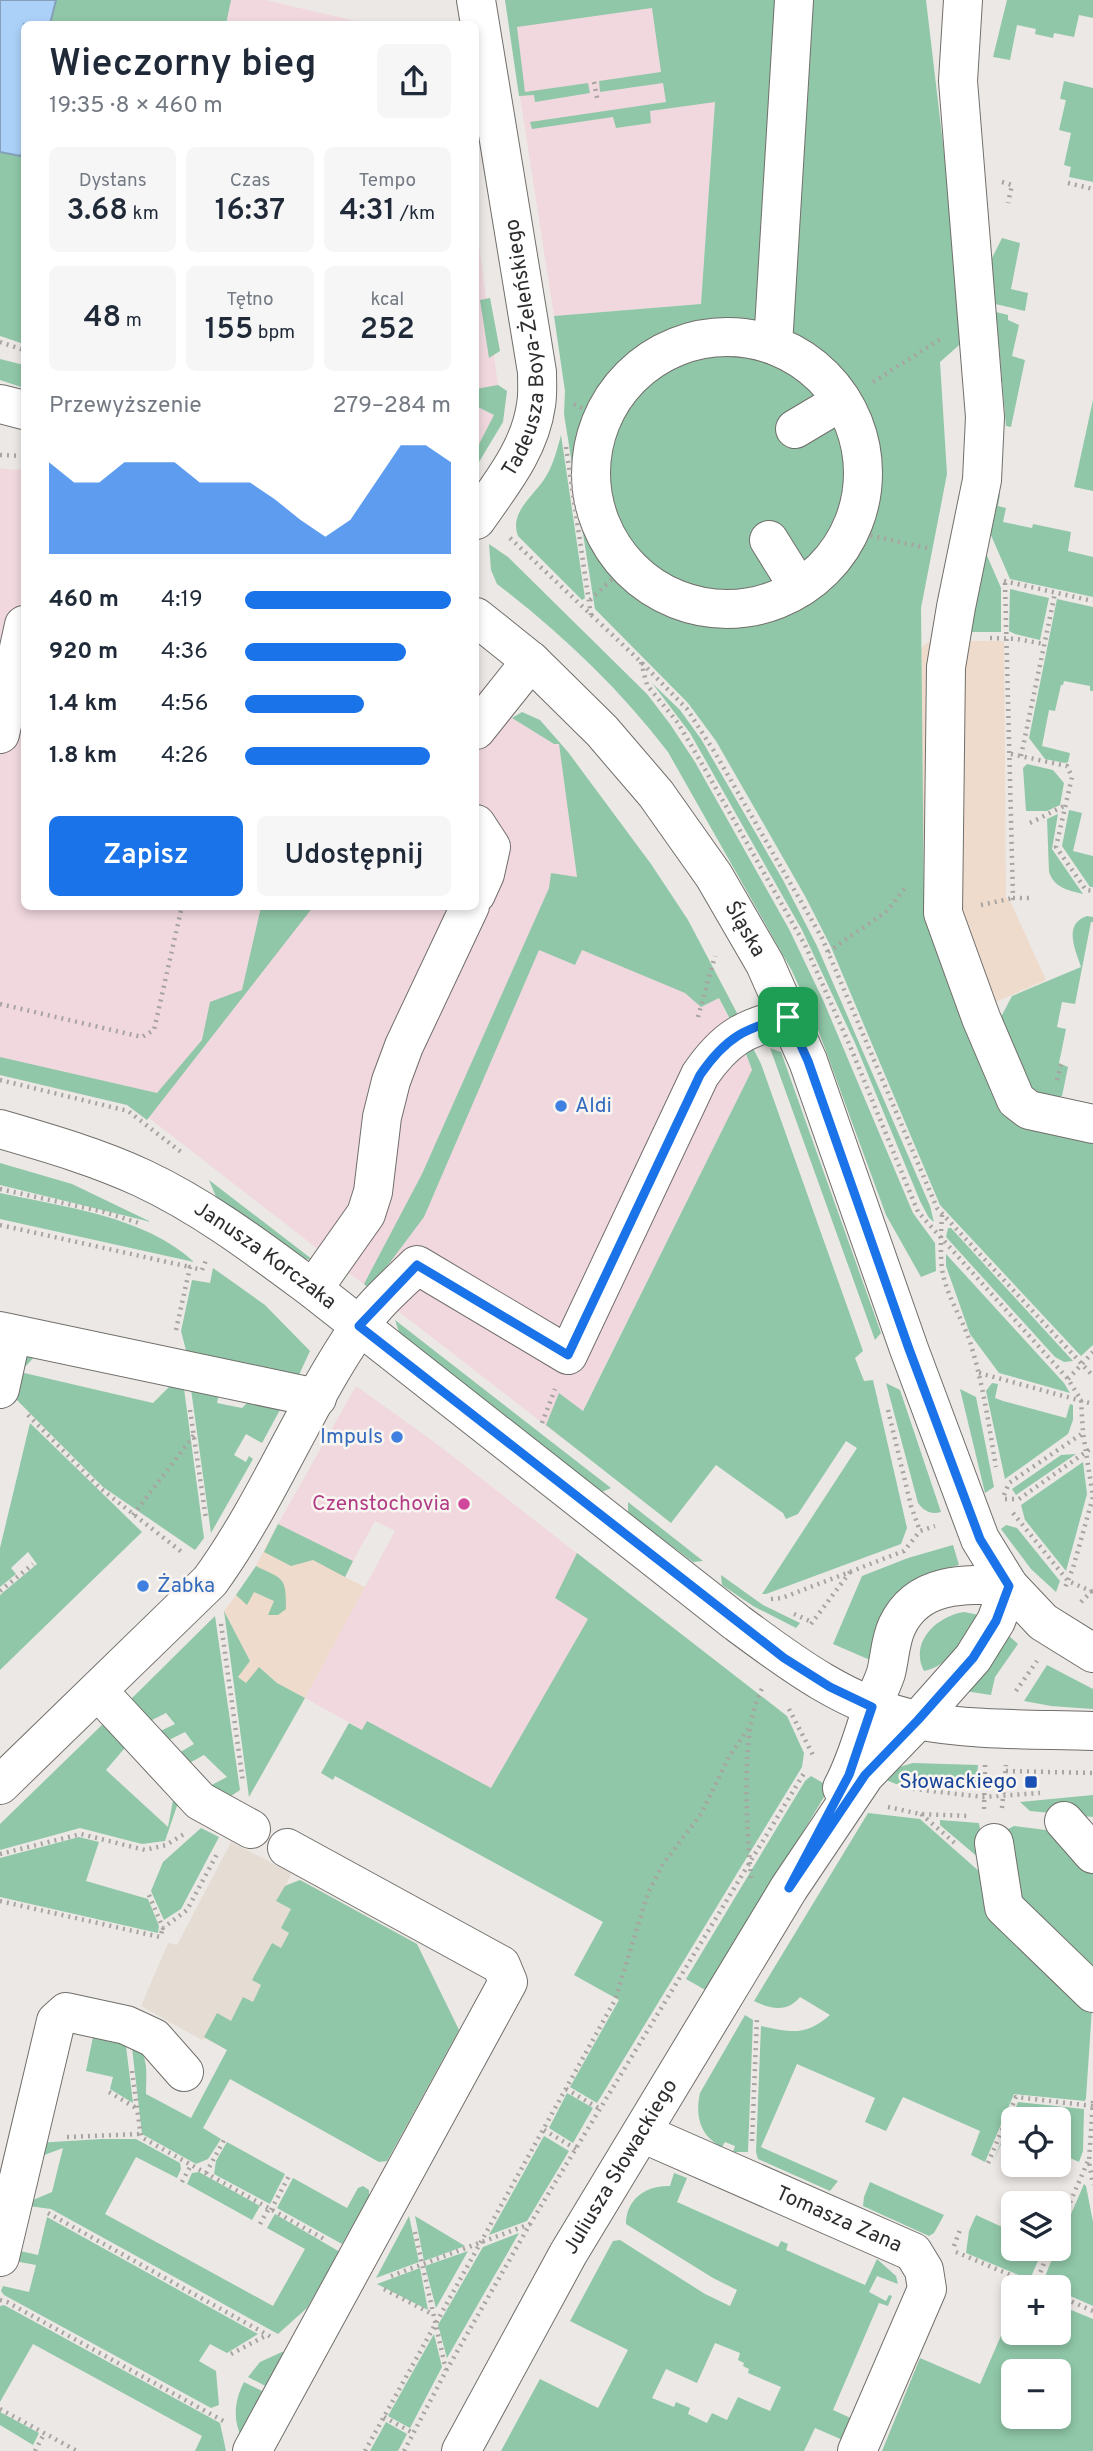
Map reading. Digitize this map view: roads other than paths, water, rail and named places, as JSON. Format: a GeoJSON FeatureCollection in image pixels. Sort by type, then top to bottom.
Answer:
{"type":"FeatureCollection","features":[{"type":"Feature","properties":{"kind":"street","name":"Tadeusza Boya-Żeleńskiego"},"geometry":{"type":"LineString","coordinates":[[476,0],[537,372],[537,404],[531,429],[491,527]]}},
{"type":"Feature","properties":{"kind":"street"},"geometry":{"type":"LineString","coordinates":[[773,345],[794,0]]}},
{"type":"Feature","properties":{"kind":"street"},"geometry":{"type":"LineString","coordinates":[[963,0],[958,81],[985,417],[982,480],[946,667],[943,913],[981,1018],[1012,1093],[1029,1110],[1093,1124]]}},
{"type":"Feature","properties":{"kind":"street"},"geometry":{"type":"LineString","coordinates":[[708,338],[749,339],[793,354],[829,383],[842,401],[855,428],[863,472],[860,502],[850,531],[824,568],[799,588],[786,596],[756,606],[709,608],[664,594],[644,581],[616,552],[600,524],[592,492],[587,411],[614,398],[635,373],[655,358],[676,347],[708,338]]}},
{"type":"Feature","properties":{"kind":"street"},"geometry":{"type":"LineString","coordinates":[[795,429],[842,401]]}},
{"type":"Feature","properties":{"kind":"street"},"geometry":{"type":"LineString","coordinates":[[0,404],[21,409]]}},
{"type":"Feature","properties":{"kind":"street"},"geometry":{"type":"LineString","coordinates":[[769,540],[799,588]]}},
{"type":"Feature","properties":{"kind":"street","name":"Śląska"},"geometry":{"type":"LineString","coordinates":[[479,619],[531,661],[602,732],[656,794],[714,876],[765,964],[808,1061],[909,1349],[980,1539],[1009,1586],[1043,1622],[1093,1653]]}},
{"type":"Feature","properties":{"kind":"street"},"geometry":{"type":"LineString","coordinates":[[0,734],[21,639]]}},
{"type":"Feature","properties":{"kind":"street"},"geometry":{"type":"LineString","coordinates":[[479,726],[531,661]]}},
{"type":"Feature","properties":{"kind":"street"},"geometry":{"type":"LineString","coordinates":[[479,829],[491,847],[479,887]]}},
{"type":"Feature","properties":{"kind":"street"},"geometry":{"type":"LineString","coordinates":[[313,1289],[366,1214],[373,1192],[382,1117],[391,1081],[404,1046],[468,910]]}},
{"type":"Feature","properties":{"kind":"street"},"geometry":{"type":"LineString","coordinates":[[0,1785],[210,1581],[236,1545],[359,1326],[417,1265],[568,1355],[700,1075],[714,1055],[730,1041],[754,1026],[788,1017]]}},
{"type":"Feature","properties":{"kind":"street","name":"Janusza Korczaka"},"geometry":{"type":"LineString","coordinates":[[0,1129],[52,1144],[142,1178],[203,1212],[313,1289],[784,1658],[830,1687],[872,1707],[918,1720],[991,1727],[1093,1731]]}},
{"type":"Feature","properties":{"kind":"street"},"geometry":{"type":"LineString","coordinates":[[0,1388],[6,1332],[317,1398]]}},
{"type":"Feature","properties":{"kind":"street"},"geometry":{"type":"LineString","coordinates":[[949,1586],[1009,1586],[996,1621],[973,1658],[865,1775],[789,1888],[849,1775],[886,1671],[897,1625],[912,1604],[921,1596],[949,1586]]}},
{"type":"Feature","properties":{"kind":"street"},"geometry":{"type":"LineString","coordinates":[[98,1691],[200,1801],[243,1825]]}},
{"type":"Feature","properties":{"kind":"street"},"geometry":{"type":"LineString","coordinates":[[1053,1807],[1093,1854]]}},
{"type":"Feature","properties":{"kind":"street"},"geometry":{"type":"LineString","coordinates":[[989,1830],[1004,1907],[1093,1993]]}},
{"type":"Feature","properties":{"kind":"street"},"geometry":{"type":"LineString","coordinates":[[241,2438],[372,2273],[508,1982],[501,1965],[287,1848]]}},
{"type":"Feature","properties":{"kind":"street","name":"Juliusza Słowackiego"},"geometry":{"type":"LineString","coordinates":[[461,2451],[568,2254],[789,1888]]}},
{"type":"Feature","properties":{"kind":"street"},"geometry":{"type":"LineString","coordinates":[[0,2257],[56,2021],[66,2012],[126,2025],[154,2038],[184,2072]]}},
{"type":"Feature","properties":{"kind":"street","name":"Tomasza Zana"},"geometry":{"type":"LineString","coordinates":[[642,2133],[913,2252],[924,2270],[928,2289],[857,2451]]}},
{"type":"Feature","properties":{"kind":"water"},"geometry":{"type":"Polygon","coordinates":[[[0,0],[56,0],[51,21],[21,21],[21,156],[0,152],[0,0]]]}},
{"type":"Feature","properties":{"kind":"place","name":"Aldi"},"geometry":{"type":"Point","coordinates":[561,1106]}},
{"type":"Feature","properties":{"kind":"place","name":"Impuls"},"geometry":{"type":"Point","coordinates":[397,1437]}},
{"type":"Feature","properties":{"kind":"place","name":"Czenstochovia"},"geometry":{"type":"Point","coordinates":[464,1504]}},
{"type":"Feature","properties":{"kind":"place","name":"Żabka"},"geometry":{"type":"Point","coordinates":[143,1586]}},
{"type":"Feature","properties":{"kind":"place","name":"Słowackiego"},"geometry":{"type":"Point","coordinates":[1031,1782]}}]}
